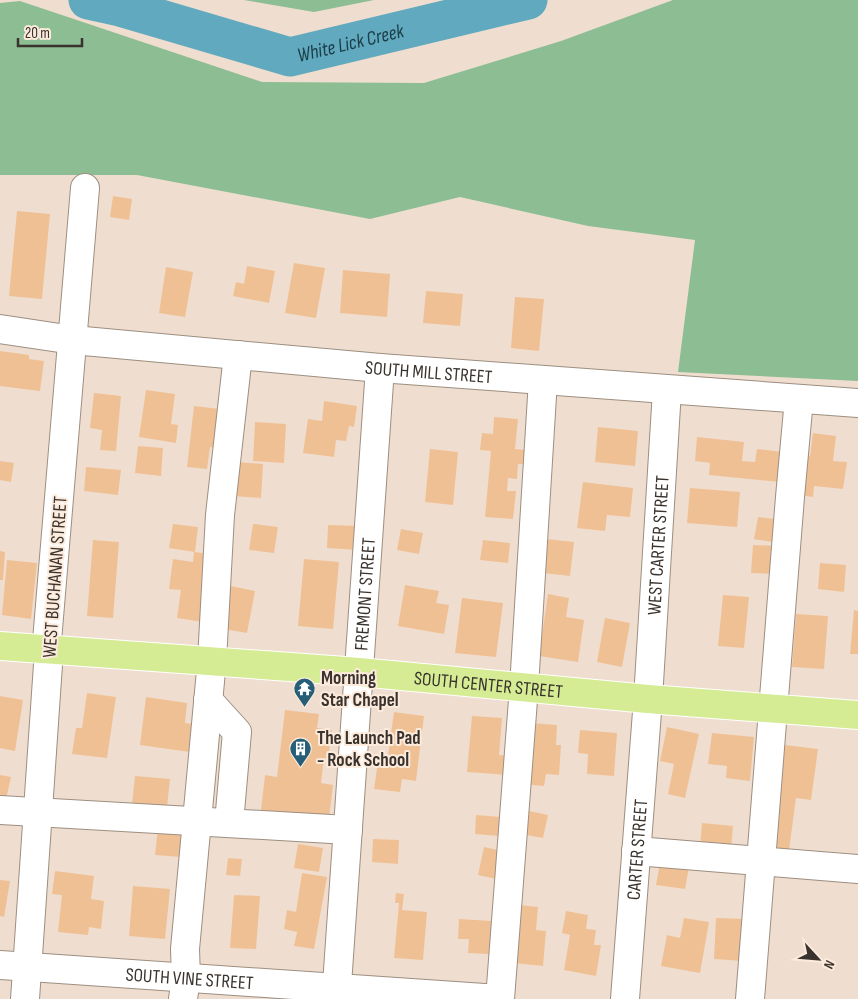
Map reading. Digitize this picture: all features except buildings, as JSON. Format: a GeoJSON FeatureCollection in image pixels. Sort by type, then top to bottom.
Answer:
{"type":"FeatureCollection","features":[{"type":"Feature","properties":{"kind":"main road","name":"SOUTH CENTER STREET"},"geometry":{"type":"LineString","coordinates":[[0,646],[212,660],[648,699],[858,714]]}},
{"type":"Feature","properties":{"kind":"street","name":"WEST BUCHANAN STREET"},"geometry":{"type":"LineString","coordinates":[[25,999],[50,650],[48,635],[85,188]]}},
{"type":"Feature","properties":{"kind":"street","name":"SOUTH MILL STREET"},"geometry":{"type":"LineString","coordinates":[[0,329],[72,340],[380,368],[858,403]]}},
{"type":"Feature","properties":{"kind":"street"},"geometry":{"type":"LineString","coordinates":[[184,988],[185,949],[212,660],[220,515],[238,355]]}},
{"type":"Feature","properties":{"kind":"street","name":"FREMONT STREET"},"geometry":{"type":"LineString","coordinates":[[337,994],[380,368]]}},
{"type":"Feature","properties":{"kind":"street"},"geometry":{"type":"LineString","coordinates":[[500,999],[524,687],[543,380]]}},
{"type":"Feature","properties":{"kind":"street","name":"WEST CARTER STREET"},"geometry":{"type":"LineString","coordinates":[[648,699],[667,390]]}},
{"type":"Feature","properties":{"kind":"street"},"geometry":{"type":"LineString","coordinates":[[750,999],[790,496],[800,399]]}},
{"type":"Feature","properties":{"kind":"street","name":"CARTER STREET"},"geometry":{"type":"LineString","coordinates":[[625,999],[648,699]]}},
{"type":"Feature","properties":{"kind":"street"},"geometry":{"type":"LineString","coordinates":[[208,700],[236,732],[229,823]]}},
{"type":"Feature","properties":{"kind":"street"},"geometry":{"type":"LineString","coordinates":[[0,810],[348,830]]}},
{"type":"Feature","properties":{"kind":"street"},"geometry":{"type":"LineString","coordinates":[[636,851],[858,869]]}},
{"type":"Feature","properties":{"kind":"street","name":"SOUTH VINE STREET"},"geometry":{"type":"LineString","coordinates":[[0,965],[184,988],[500,999]]}},
{"type":"Feature","properties":{"kind":"green space"},"geometry":{"type":"Polygon","coordinates":[[[244,0],[374,0],[314,12],[244,0]]]}},
{"type":"Feature","properties":{"kind":"green space"},"geometry":{"type":"Polygon","coordinates":[[[673,0],[858,0],[858,381],[678,372],[695,240],[588,226],[460,197],[370,219],[137,175],[0,175],[0,3],[20,1],[262,82],[424,83],[561,41],[673,0]]]}},
{"type":"Feature","properties":{"kind":"waterway","name":"White Lick Creek"},"geometry":{"type":"LineString","coordinates":[[88,0],[120,7],[290,57],[528,0]]}},
{"type":"Feature","properties":{"kind":"place","name":"Morning Star Chapel"},"geometry":{"type":"Point","coordinates":[305,707]}},
{"type":"Feature","properties":{"kind":"place","name":"The Launch Pad - Rock School"},"geometry":{"type":"Point","coordinates":[301,767]}}]}
